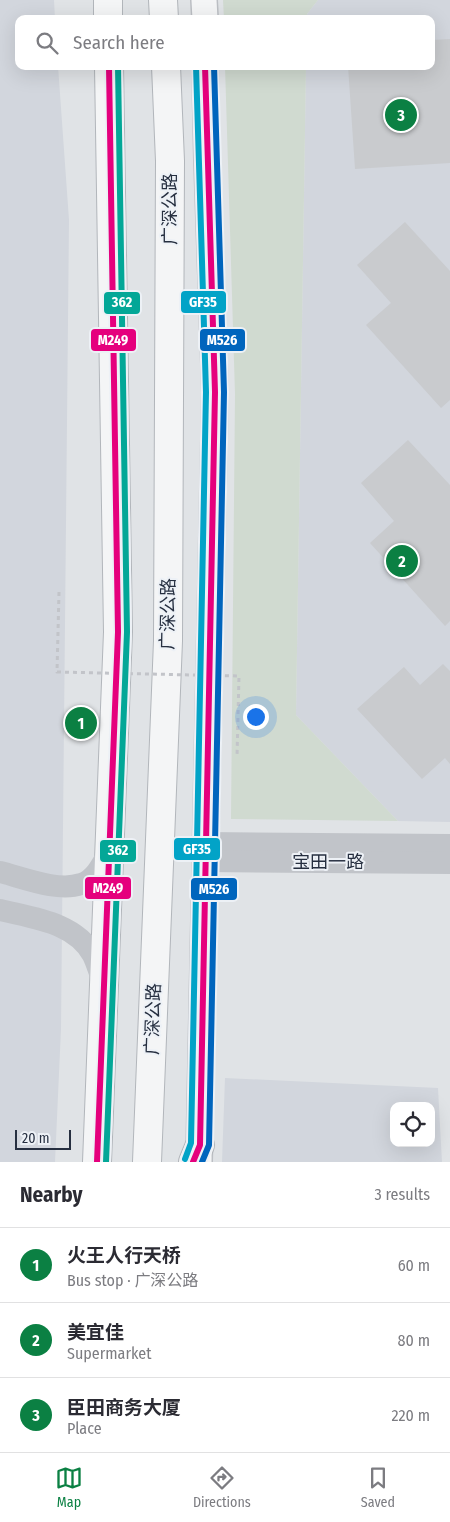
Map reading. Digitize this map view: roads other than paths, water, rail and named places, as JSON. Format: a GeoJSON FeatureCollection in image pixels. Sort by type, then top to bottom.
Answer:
{"type":"FeatureCollection","features":[{"type":"Feature","properties":{"kind":"highway"},"geometry":{"type":"LineString","coordinates":[[108,0],[108,15]]}},
{"type":"Feature","properties":{"kind":"highway"},"geometry":{"type":"LineString","coordinates":[[163,0],[164,15]]}},
{"type":"Feature","properties":{"kind":"highway"},"geometry":{"type":"LineString","coordinates":[[97,1162],[118,632],[109,70]]}},
{"type":"Feature","properties":{"kind":"highway","name":"广深公路"},"geometry":{"type":"LineString","coordinates":[[147,1162],[168,641],[170,161],[166,70]]}},
{"type":"Feature","properties":{"kind":"main road"},"geometry":{"type":"LineString","coordinates":[[204,0],[205,15]]}},
{"type":"Feature","properties":{"kind":"main road"},"geometry":{"type":"LineString","coordinates":[[198,1156],[215,392],[205,70]]}},
{"type":"Feature","properties":{"kind":"main road","name":"宝田一路"},"geometry":{"type":"LineString","coordinates":[[206,852],[450,845]]}},
{"type":"Feature","properties":{"kind":"main road"},"geometry":{"type":"LineString","coordinates":[[0,872],[60,887],[82,884],[98,871],[110,852]]}},
{"type":"Feature","properties":{"kind":"main road","name":"宝田一路"},"geometry":{"type":"LineString","coordinates":[[206,852],[450,863]]}},
{"type":"Feature","properties":{"kind":"main road"},"geometry":{"type":"LineString","coordinates":[[0,910],[56,924],[77,936],[92,954],[104,984]]}},
{"type":"Feature","properties":{"kind":"place","name":"臣田商务大厦"},"geometry":{"type":"Point","coordinates":[401,115]}},
{"type":"Feature","properties":{"kind":"place","name":"美宜佳"},"geometry":{"type":"Point","coordinates":[402,561]}},
{"type":"Feature","properties":{"kind":"place","name":"火王人行天桥"},"geometry":{"type":"Point","coordinates":[81,723]}}]}
